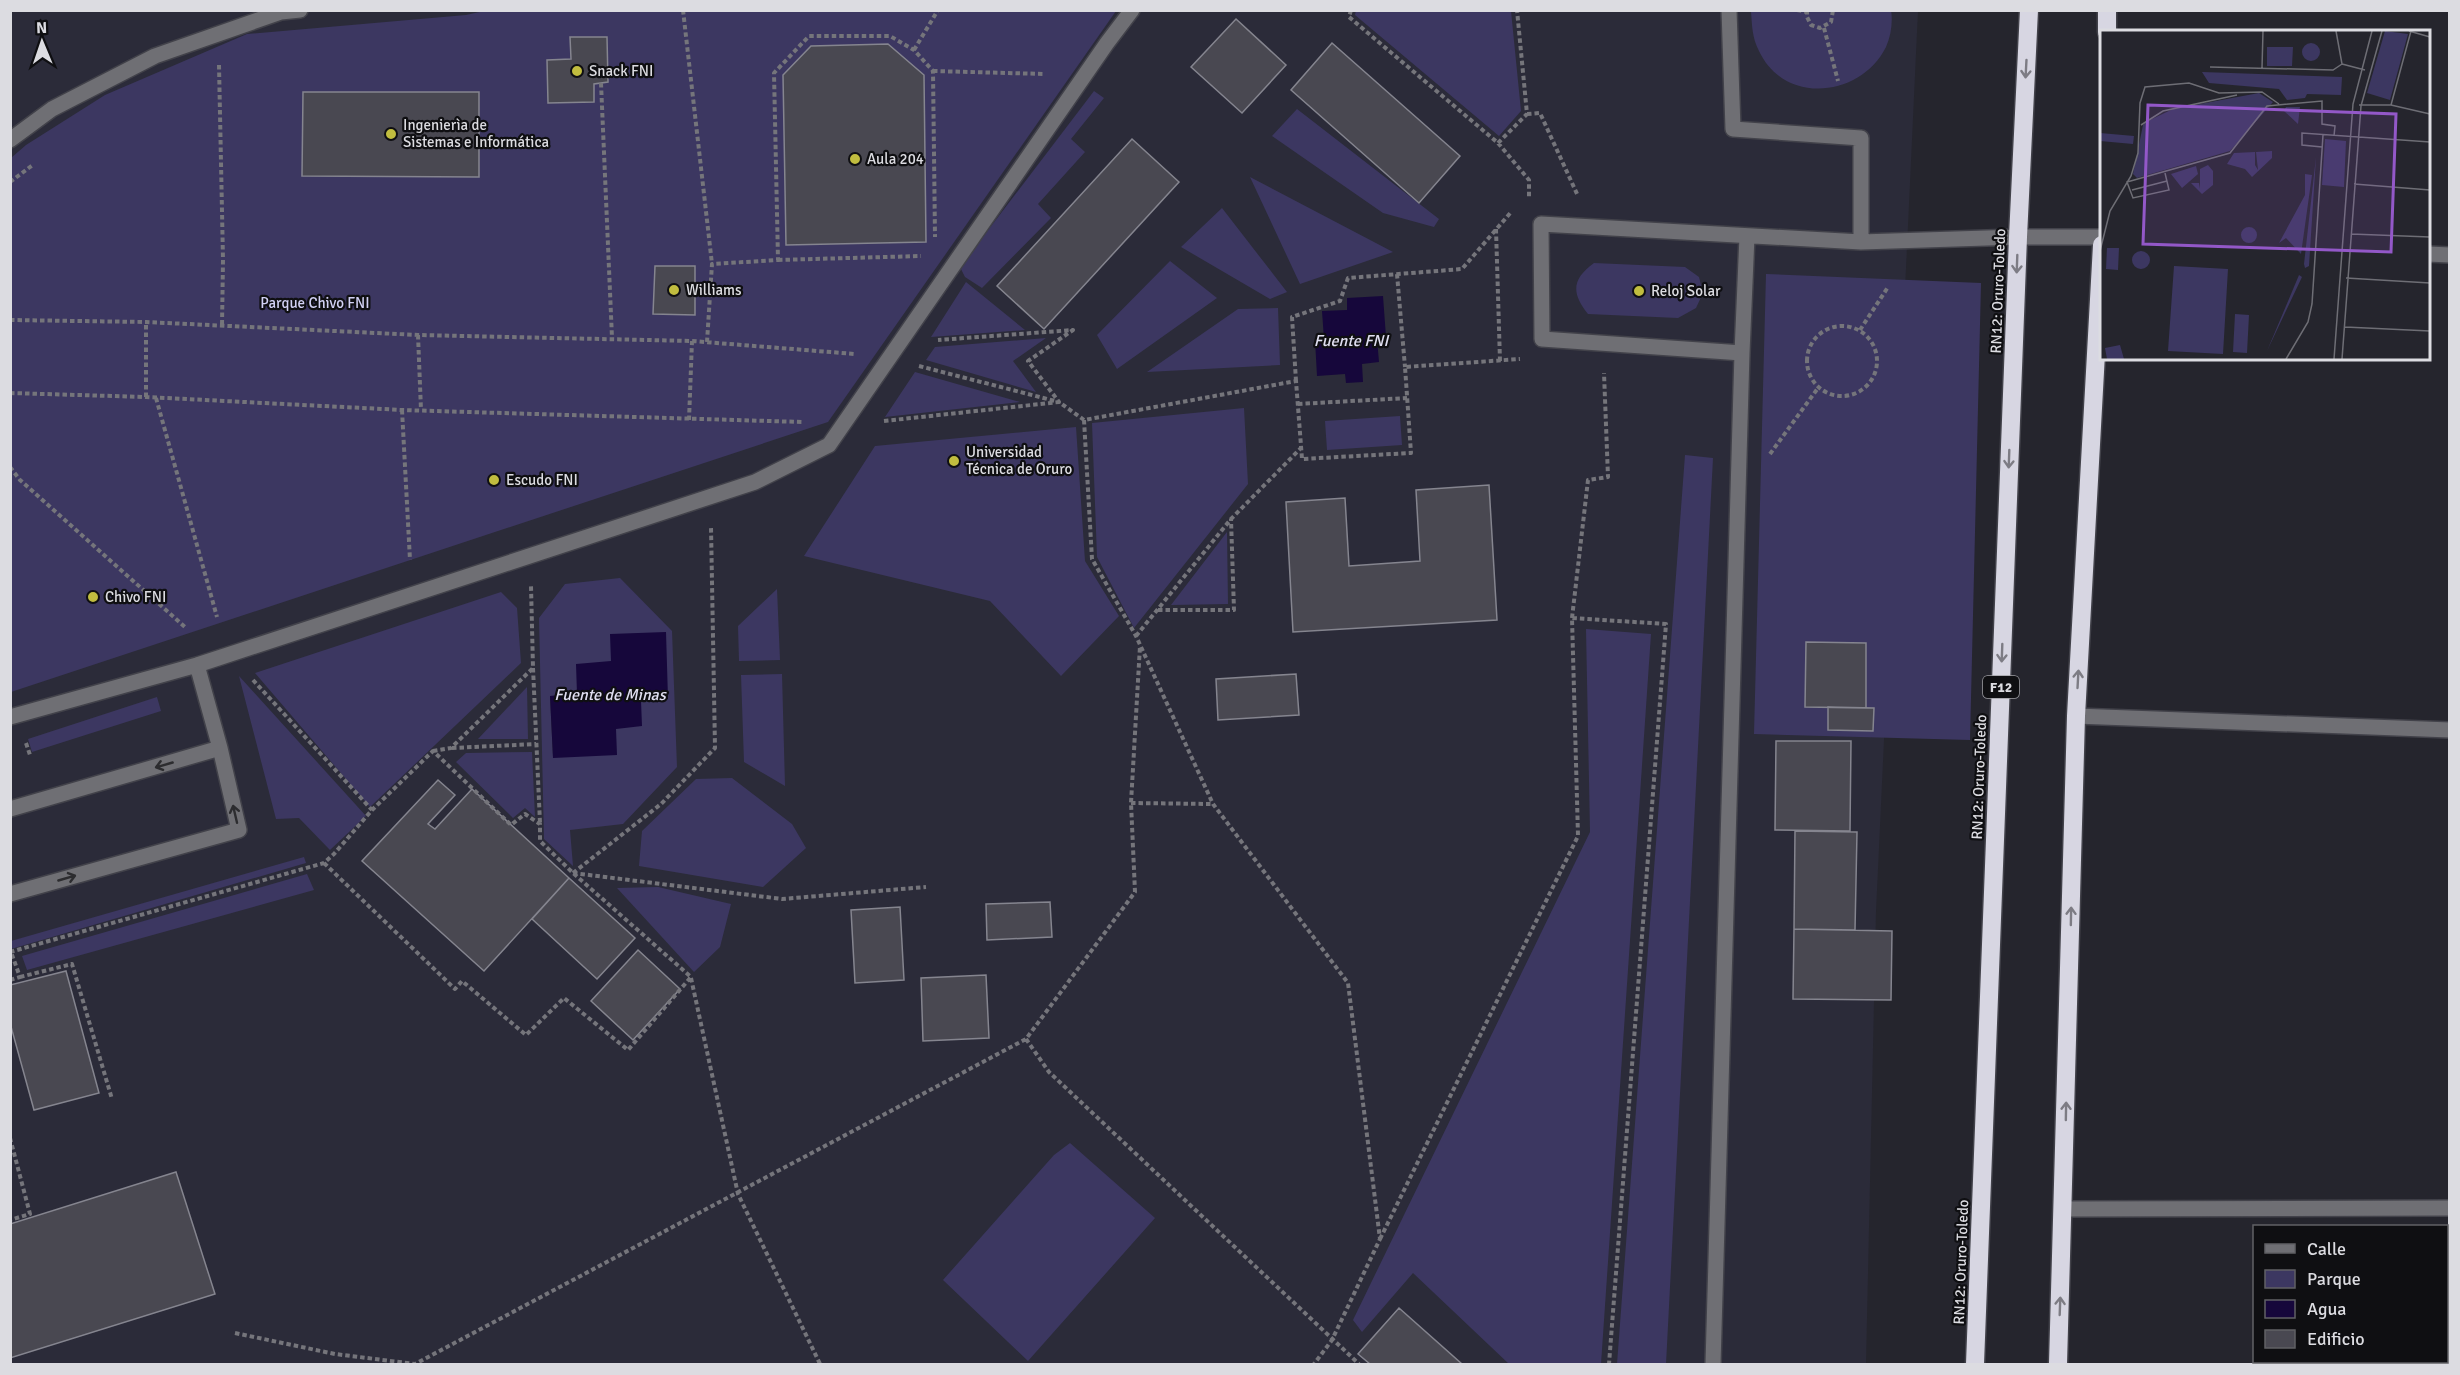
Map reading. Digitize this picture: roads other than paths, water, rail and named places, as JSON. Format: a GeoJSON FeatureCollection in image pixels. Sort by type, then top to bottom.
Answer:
{"type":"FeatureCollection","features":[{"type":"Feature","properties":{"kind":"highway","name":"RN12: Oruro-Toledo"},"geometry":{"type":"LineString","coordinates":[[1975,1365],[2018,237],[2029,10]]}},
{"type":"Feature","properties":{"kind":"highway"},"geometry":{"type":"LineString","coordinates":[[2107,10],[2107,30]]}},
{"type":"Feature","properties":{"kind":"highway"},"geometry":{"type":"LineString","coordinates":[[2058,1365],[2076,716],[2100,281]]}},
{"type":"Feature","properties":{"kind":"street"},"geometry":{"type":"LineString","coordinates":[[10,140],[52,109],[155,56],[281,12],[300,10]]}},
{"type":"Feature","properties":{"kind":"street"},"geometry":{"type":"LineString","coordinates":[[10,717],[197,665],[755,482],[829,445],[1132,10]]}},
{"type":"Feature","properties":{"kind":"street"},"geometry":{"type":"LineString","coordinates":[[1729,10],[1733,129],[1861,138],[1861,242]]}},
{"type":"Feature","properties":{"kind":"street"},"geometry":{"type":"LineString","coordinates":[[1742,352],[1542,339],[1541,224],[1861,242],[2100,237]]}},
{"type":"Feature","properties":{"kind":"street"},"geometry":{"type":"LineString","coordinates":[[1713,1365],[1747,236]]}},
{"type":"Feature","properties":{"kind":"street"},"geometry":{"type":"LineString","coordinates":[[2430,254],[2450,255]]}},
{"type":"Feature","properties":{"kind":"street"},"geometry":{"type":"LineString","coordinates":[[10,894],[238,830],[220,748],[197,665]]}},
{"type":"Feature","properties":{"kind":"street"},"geometry":{"type":"LineString","coordinates":[[2076,716],[2450,730]]}},
{"type":"Feature","properties":{"kind":"street"},"geometry":{"type":"LineString","coordinates":[[10,809],[220,748]]}},
{"type":"Feature","properties":{"kind":"street"},"geometry":{"type":"LineString","coordinates":[[2064,1209],[2450,1208]]}},
{"type":"Feature","properties":{"kind":"water","name":"Fuente FNI"},"geometry":{"type":"Polygon","coordinates":[[[1383,296],[1386,337],[1377,339],[1379,362],[1362,364],[1363,382],[1346,383],[1345,374],[1317,376],[1315,340],[1324,339],[1322,311],[1347,310],[1347,298],[1383,296]]]}},
{"type":"Feature","properties":{"kind":"water","name":"Fuente de Minas"},"geometry":{"type":"Polygon","coordinates":[[[666,632],[668,699],[641,701],[642,726],[616,729],[617,755],[553,758],[550,696],[577,694],[576,664],[611,661],[610,634],[666,632]]]}},
{"type":"Feature","properties":{"kind":"place","name":"Snack FNI"},"geometry":{"type":"Point","coordinates":[577,71]}},
{"type":"Feature","properties":{"kind":"place","name":"Ingenierìa de Sistemas e Informática"},"geometry":{"type":"Point","coordinates":[391,134]}},
{"type":"Feature","properties":{"kind":"place","name":"Aula 204"},"geometry":{"type":"Point","coordinates":[855,159]}},
{"type":"Feature","properties":{"kind":"place","name":"Williams"},"geometry":{"type":"Point","coordinates":[674,290]}},
{"type":"Feature","properties":{"kind":"place","name":"Reloj Solar"},"geometry":{"type":"Point","coordinates":[1639,291]}},
{"type":"Feature","properties":{"kind":"place","name":"Universidad Técnica de Oruro"},"geometry":{"type":"Point","coordinates":[954,461]}},
{"type":"Feature","properties":{"kind":"place","name":"Escudo FNI"},"geometry":{"type":"Point","coordinates":[494,480]}},
{"type":"Feature","properties":{"kind":"place","name":"Chivo FNI"},"geometry":{"type":"Point","coordinates":[93,597]}},
{"type":"Feature","properties":{"kind":"park label","name":"Parque Chivo FNI"},"geometry":{"type":"Point","coordinates":[315,303]}}]}
